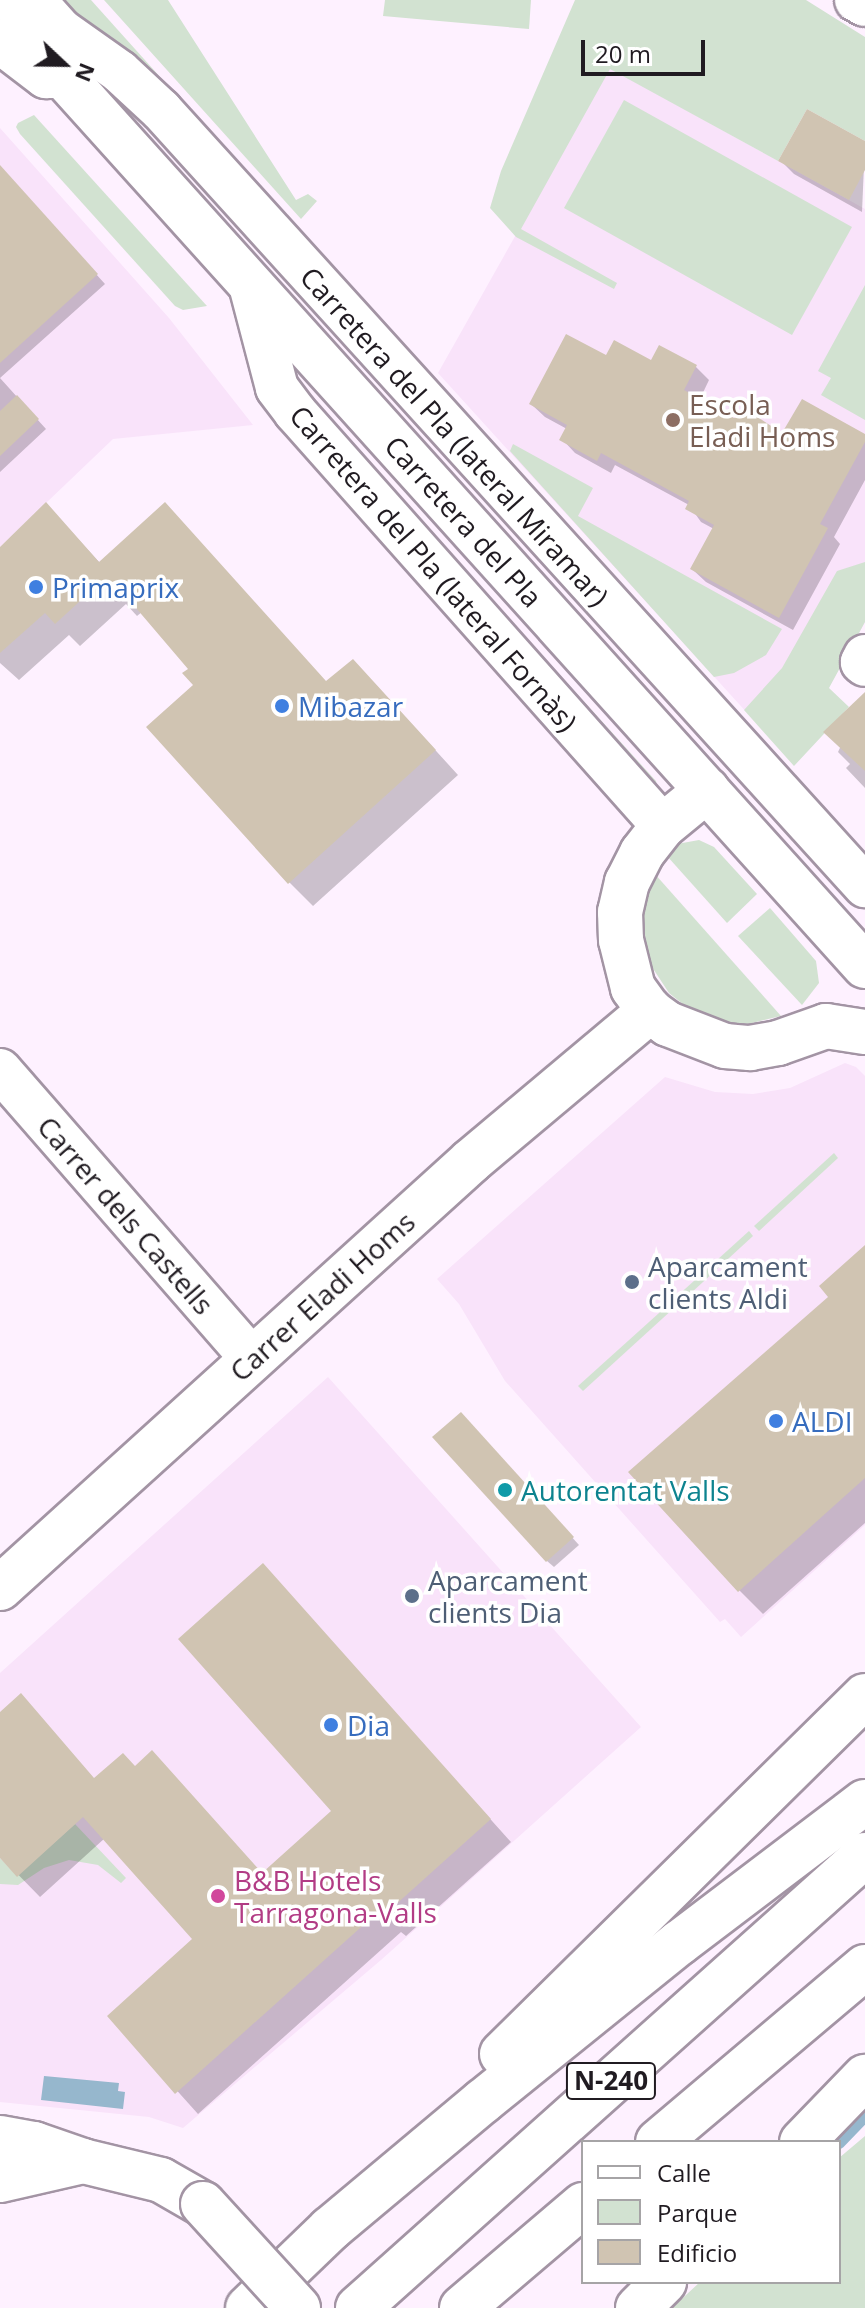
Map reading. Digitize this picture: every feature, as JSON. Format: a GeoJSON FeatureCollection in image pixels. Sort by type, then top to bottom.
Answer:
{"type":"FeatureCollection","features":[{"type":"Feature","properties":{"kind":"main road"},"geometry":{"type":"LineString","coordinates":[[0,41],[46,76],[63,76],[59,59],[13,0]]}},
{"type":"Feature","properties":{"kind":"main road","name":"Carretera del Pla"},"geometry":{"type":"LineString","coordinates":[[63,76],[865,966]]}},
{"type":"Feature","properties":{"kind":"main road"},"geometry":{"type":"LineString","coordinates":[[707,790],[663,826],[632,872],[620,912],[625,965],[633,988],[650,1011],[690,1035],[725,1046],[750,1048],[778,1043],[826,1026],[865,1032]]}},
{"type":"Feature","properties":{"kind":"main road","name":"Carrer Eladi Homs"},"geometry":{"type":"LineString","coordinates":[[0,1588],[471,1161],[650,1011]]}},
{"type":"Feature","properties":{"kind":"main road"},"geometry":{"type":"LineString","coordinates":[[483,2101],[488,2068],[865,1696]]}},
{"type":"Feature","properties":{"kind":"main road"},"geometry":{"type":"LineString","coordinates":[[248,2308],[330,2229],[483,2101],[679,1943],[865,1802]]}},
{"type":"Feature","properties":{"kind":"main road","name":"N-240"},"geometry":{"type":"LineString","coordinates":[[358,2308],[865,1855]]}},
{"type":"Feature","properties":{"kind":"main road"},"geometry":{"type":"LineString","coordinates":[[660,2140],[865,1967]]}},
{"type":"Feature","properties":{"kind":"main road"},"geometry":{"type":"LineString","coordinates":[[804,2140],[865,2077]]}},
{"type":"Feature","properties":{"kind":"main road"},"geometry":{"type":"LineString","coordinates":[[0,2138],[34,2144],[83,2161],[161,2180],[203,2204],[298,2308]]}},
{"type":"Feature","properties":{"kind":"main road"},"geometry":{"type":"LineString","coordinates":[[0,2180],[83,2161]]}},
{"type":"Feature","properties":{"kind":"main road"},"geometry":{"type":"LineString","coordinates":[[462,2308],[581,2207]]}},
{"type":"Feature","properties":{"kind":"main road"},"geometry":{"type":"LineString","coordinates":[[638,2308],[662,2284]]}},
{"type":"Feature","properties":{"kind":"street","name":"Carretera del Pla (lateral Miramar)"},"geometry":{"type":"LineString","coordinates":[[34,0],[61,30],[120,72],[161,110],[865,886]]}},
{"type":"Feature","properties":{"kind":"street"},"geometry":{"type":"LineString","coordinates":[[856,0],[865,5]]}},
{"type":"Feature","properties":{"kind":"street","name":"Carretera del Pla (lateral Fornàs)"},"geometry":{"type":"LineString","coordinates":[[250,285],[277,388],[295,412],[663,826]]}},
{"type":"Feature","properties":{"kind":"street"},"geometry":{"type":"LineString","coordinates":[[865,656],[862,662],[865,665]]}},
{"type":"Feature","properties":{"kind":"street","name":"Carrer dels Castells"},"geometry":{"type":"LineString","coordinates":[[0,1070],[252,1359]]}},
{"type":"Feature","properties":{"kind":"shaded area","name":"Escola Eladi Homs"},"geometry":{"type":"Polygon","coordinates":[[[610,68],[865,209],[865,622],[789,759],[438,373],[610,68]]]}},
{"type":"Feature","properties":{"kind":"shaded area"},"geometry":{"type":"Polygon","coordinates":[[[0,128],[169,318],[253,425],[113,439],[0,547],[0,128]]]}},
{"type":"Feature","properties":{"kind":"shaded area","name":"Aparcament clients Aldi"},"geometry":{"type":"Polygon","coordinates":[[[845,1063],[856,1067],[865,1076],[865,1525],[741,1637],[725,1619],[720,1622],[505,1381],[459,1304],[437,1279],[665,1077],[715,1092],[753,1094],[790,1088],[845,1063]]]}},
{"type":"Feature","properties":{"kind":"shaded area"},"geometry":{"type":"Polygon","coordinates":[[[328,1377],[641,1727],[381,1960],[183,2128],[149,2117],[0,2102],[0,1673],[328,1377]]]}},
{"type":"Feature","properties":{"kind":"green space"},"geometry":{"type":"Polygon","coordinates":[[[46,0],[91,0],[240,166],[46,0]]]}},
{"type":"Feature","properties":{"kind":"green space"},"geometry":{"type":"Polygon","coordinates":[[[104,0],[168,0],[296,200],[308,194],[317,201],[301,219],[104,0]]]}},
{"type":"Feature","properties":{"kind":"green space"},"geometry":{"type":"Polygon","coordinates":[[[385,0],[531,0],[529,29],[383,16],[385,0]]]}},
{"type":"Feature","properties":{"kind":"green space"},"geometry":{"type":"Polygon","coordinates":[[[575,0],[806,0],[865,37],[865,141],[807,109],[778,161],[610,69],[521,229],[617,283],[614,289],[516,237],[490,208],[501,171],[575,0]]]}},
{"type":"Feature","properties":{"kind":"green space"},"geometry":{"type":"Polygon","coordinates":[[[624,100],[852,227],[792,335],[564,208],[624,100]]]}},
{"type":"Feature","properties":{"kind":"green space"},"geometry":{"type":"Polygon","coordinates":[[[34,115],[207,306],[183,310],[175,306],[20,134],[16,127],[18,123],[34,115]]]}},
{"type":"Feature","properties":{"kind":"green space"},"geometry":{"type":"Polygon","coordinates":[[[865,285],[865,420],[821,395],[831,378],[818,371],[865,285]]]}},
{"type":"Feature","properties":{"kind":"green space"},"geometry":{"type":"Polygon","coordinates":[[[513,444],[593,488],[578,516],[782,629],[766,655],[734,673],[714,677],[510,451],[513,444]]]}},
{"type":"Feature","properties":{"kind":"green space"},"geometry":{"type":"Polygon","coordinates":[[[363,458],[656,781],[657,787],[655,788],[363,458]]]}},
{"type":"Feature","properties":{"kind":"green space"},"geometry":{"type":"Polygon","coordinates":[[[865,562],[865,622],[829,688],[849,707],[794,766],[744,710],[782,668],[837,571],[865,562]]]}},
{"type":"Feature","properties":{"kind":"green space"},"geometry":{"type":"Polygon","coordinates":[[[699,840],[714,847],[757,894],[727,923],[667,856],[677,844],[699,840]]]}},
{"type":"Feature","properties":{"kind":"green space"},"geometry":{"type":"Polygon","coordinates":[[[654,873],[781,1016],[748,1024],[723,1022],[689,1009],[669,993],[650,964],[643,942],[642,912],[654,873]]]}},
{"type":"Feature","properties":{"kind":"green space"},"geometry":{"type":"Polygon","coordinates":[[[770,908],[816,961],[819,983],[802,1005],[738,936],[770,908]]]}},
{"type":"Feature","properties":{"kind":"green space"},"geometry":{"type":"Polygon","coordinates":[[[834,1153],[838,1158],[759,1231],[754,1226],[834,1153]]]}},
{"type":"Feature","properties":{"kind":"green space"},"geometry":{"type":"Polygon","coordinates":[[[749,1231],[753,1236],[678,1305],[674,1299],[749,1231]]]}},
{"type":"Feature","properties":{"kind":"green space"},"geometry":{"type":"Polygon","coordinates":[[[669,1304],[674,1308],[583,1391],[578,1386],[669,1304]]]}},
{"type":"Feature","properties":{"kind":"green space"},"geometry":{"type":"Polygon","coordinates":[[[75,1824],[126,1878],[121,1883],[98,1865],[69,1860],[44,1868],[18,1885],[0,1884],[0,1858],[17,1876],[75,1824]]]}},
{"type":"Feature","properties":{"kind":"green space"},"geometry":{"type":"Polygon","coordinates":[[[865,2136],[865,2308],[672,2308],[698,2284],[841,2284],[841,2156],[865,2136]]]}},
{"type":"Feature","properties":{"kind":"water"},"geometry":{"type":"Polygon","coordinates":[[[44,2076],[119,2083],[118,2091],[125,2092],[123,2109],[41,2100],[44,2076]]]}},
{"type":"Feature","properties":{"kind":"building"},"geometry":{"type":"Polygon","coordinates":[[[807,109],[865,141],[865,170],[849,200],[778,161],[807,109]]]}},
{"type":"Feature","properties":{"kind":"building"},"geometry":{"type":"Polygon","coordinates":[[[0,165],[98,274],[0,363],[0,165]]]}},
{"type":"Feature","properties":{"kind":"building"},"geometry":{"type":"Polygon","coordinates":[[[566,334],[606,355],[614,340],[651,360],[659,345],[697,365],[684,390],[734,418],[748,411],[782,433],[802,399],[865,434],[865,442],[820,524],[828,528],[779,618],[690,569],[714,525],[685,509],[689,501],[601,453],[597,461],[559,440],[567,425],[529,404],[566,334]]]}},
{"type":"Feature","properties":{"kind":"building"},"geometry":{"type":"Polygon","coordinates":[[[17,395],[39,419],[0,456],[0,411],[17,395]]]}},
{"type":"Feature","properties":{"kind":"building","name":"Mibazar"},"geometry":{"type":"Polygon","coordinates":[[[46,502],[99,562],[165,502],[326,681],[353,659],[436,750],[288,884],[146,727],[193,685],[182,673],[188,669],[119,588],[112,594],[102,581],[55,624],[45,613],[0,653],[0,547],[46,502]]]}},
{"type":"Feature","properties":{"kind":"building"},"geometry":{"type":"Polygon","coordinates":[[[865,692],[865,771],[823,732],[865,692]]]}},
{"type":"Feature","properties":{"kind":"building","name":"ALDI"},"geometry":{"type":"Polygon","coordinates":[[[865,1245],[865,1478],[738,1592],[628,1472],[828,1297],[819,1286],[865,1245]]]}},
{"type":"Feature","properties":{"kind":"building","name":"Autorentat Valls"},"geometry":{"type":"Polygon","coordinates":[[[461,1412],[574,1537],[546,1562],[432,1437],[461,1412]]]}},
{"type":"Feature","properties":{"kind":"building"},"geometry":{"type":"Polygon","coordinates":[[[263,1563],[491,1819],[383,1916],[379,1911],[175,2094],[107,2016],[192,1939],[83,1817],[17,1877],[0,1858],[0,1712],[21,1693],[94,1778],[123,1753],[135,1766],[152,1750],[262,1873],[331,1811],[178,1639],[263,1563]]]}},
{"type":"Feature","properties":{"kind":"waterway"},"geometry":{"type":"LineString","coordinates":[[841,2141],[865,2116]]}},
{"type":"Feature","properties":{"kind":"place","name":"Escola Eladi Homs"},"geometry":{"type":"Point","coordinates":[673,420]}},
{"type":"Feature","properties":{"kind":"place","name":"Primaprix"},"geometry":{"type":"Point","coordinates":[36,587]}},
{"type":"Feature","properties":{"kind":"place","name":"Mibazar"},"geometry":{"type":"Point","coordinates":[282,706]}},
{"type":"Feature","properties":{"kind":"place","name":"Aparcament clients Aldi"},"geometry":{"type":"Point","coordinates":[632,1282]}},
{"type":"Feature","properties":{"kind":"place","name":"ALDI"},"geometry":{"type":"Point","coordinates":[776,1421]}},
{"type":"Feature","properties":{"kind":"place","name":"Autorentat Valls"},"geometry":{"type":"Point","coordinates":[505,1490]}},
{"type":"Feature","properties":{"kind":"place","name":"Aparcament clients Dia"},"geometry":{"type":"Point","coordinates":[412,1596]}},
{"type":"Feature","properties":{"kind":"place","name":"Dia"},"geometry":{"type":"Point","coordinates":[331,1725]}},
{"type":"Feature","properties":{"kind":"place","name":"B&B Hotels Tarragona-Valls"},"geometry":{"type":"Point","coordinates":[218,1896]}}]}
